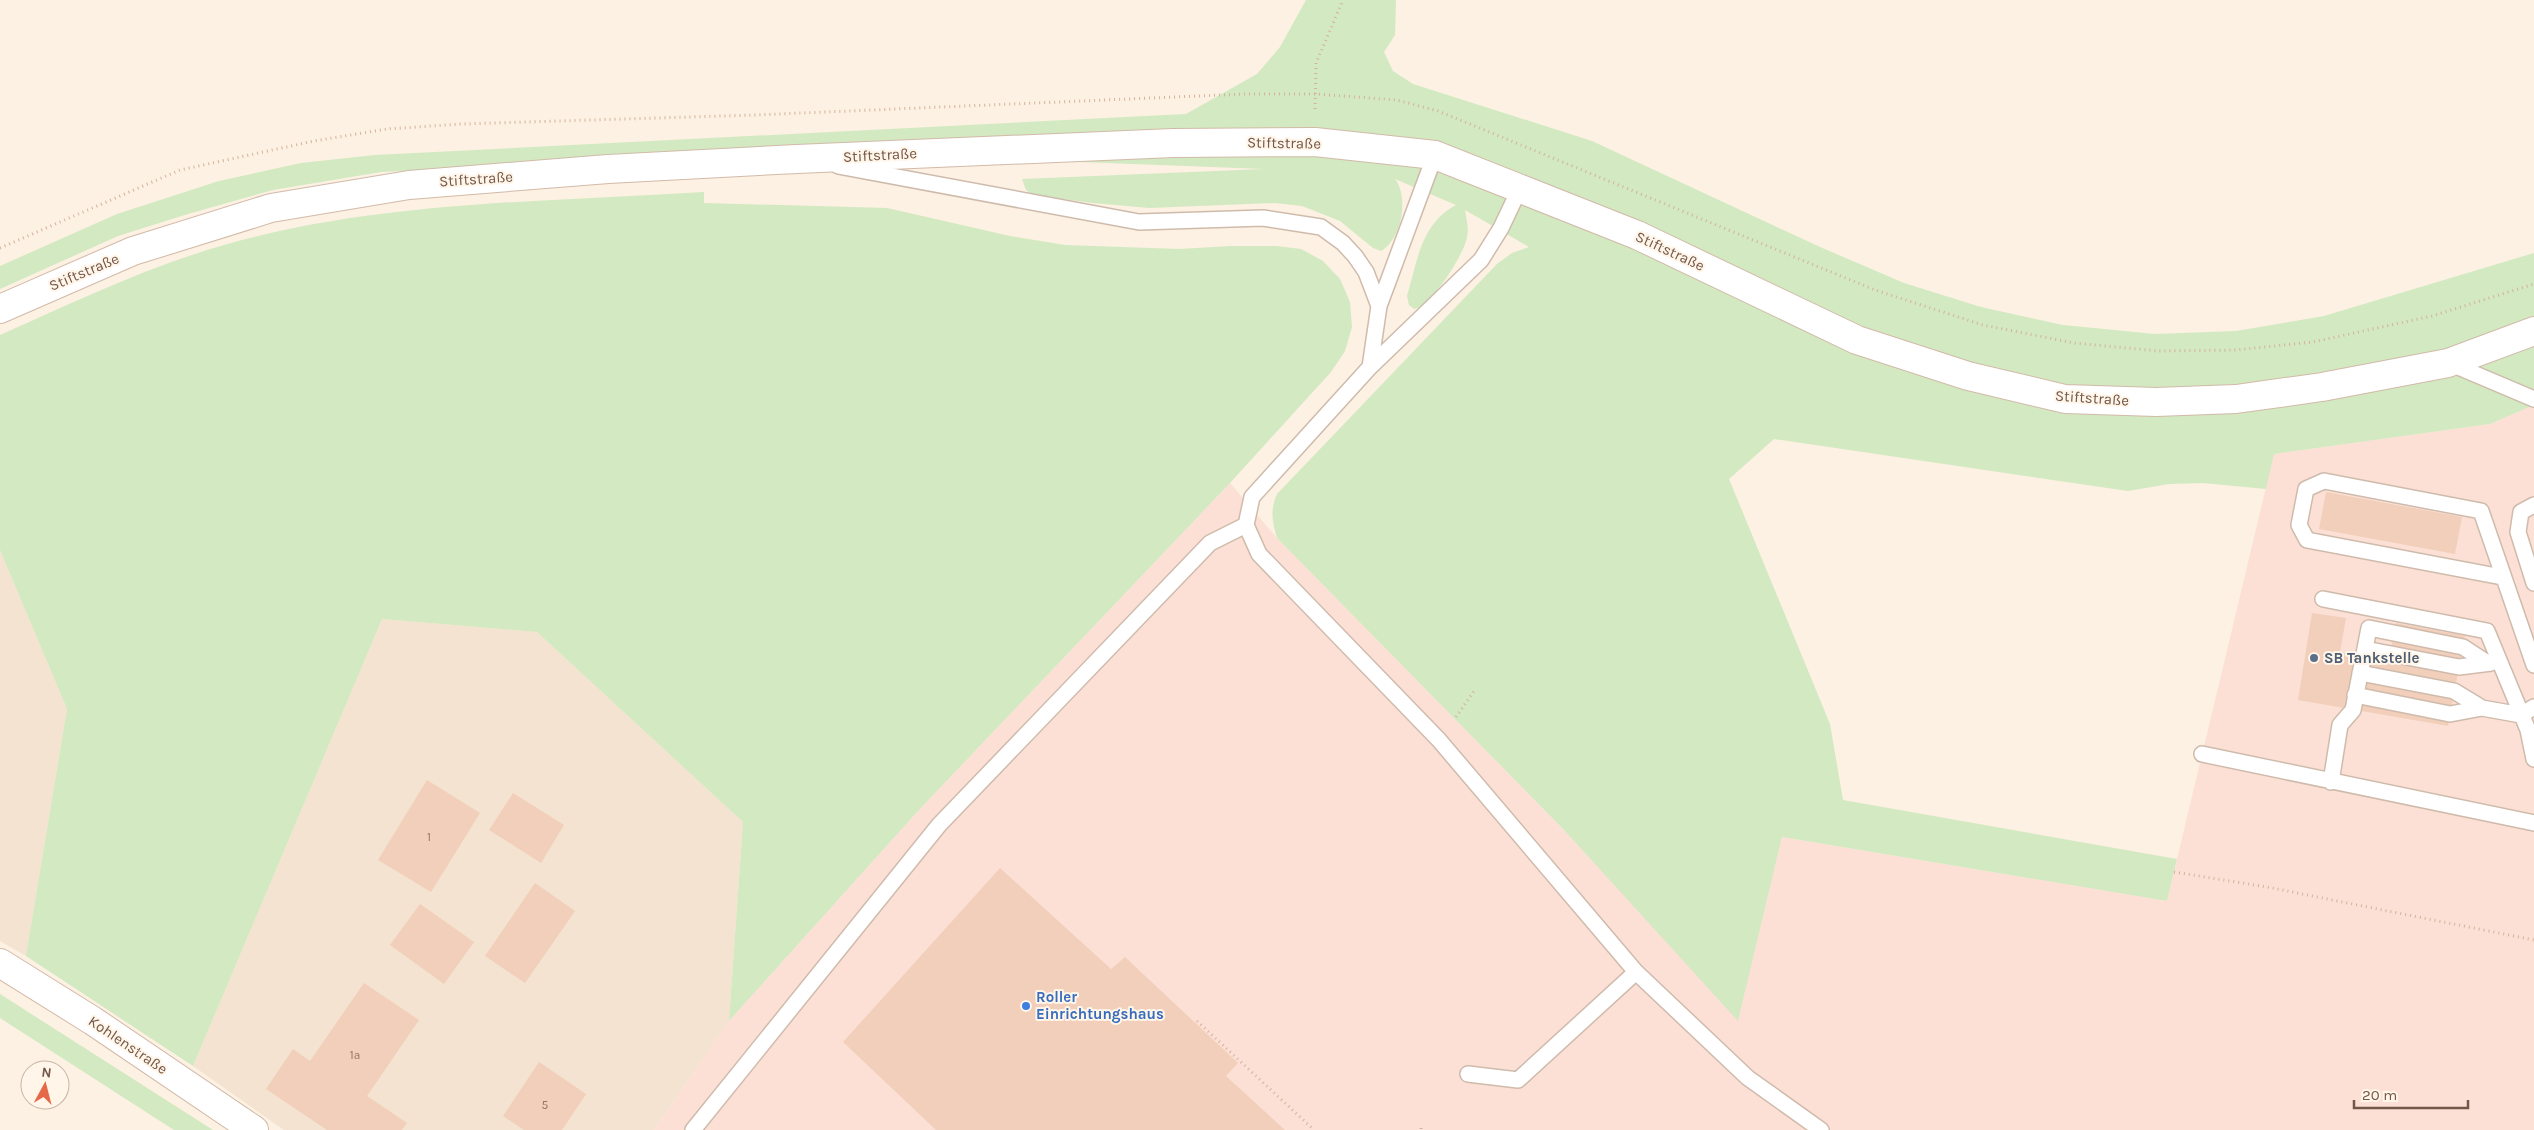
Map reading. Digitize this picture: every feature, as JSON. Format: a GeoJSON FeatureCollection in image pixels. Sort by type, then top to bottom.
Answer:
{"type":"FeatureCollection","features":[{"type":"Feature","properties":{"kind":"main road","name":"Stiftstraße"},"geometry":{"type":"LineString","coordinates":[[0,309],[133,251],[271,208],[409,185],[608,169],[797,159],[1173,143],[1315,142],[1435,155],[1637,234],[1857,340],[1968,376],[2066,399],[2156,402],[2236,399],[2322,386],[2448,363],[2534,331]]}},
{"type":"Feature","properties":{"kind":"main road","name":"Kohlenstraße"},"geometry":{"type":"LineString","coordinates":[[0,963],[93,1021],[254,1130]]}},
{"type":"Feature","properties":{"kind":"lane"},"geometry":{"type":"LineString","coordinates":[[1370,367],[1379,306],[1435,155]]}},
{"type":"Feature","properties":{"kind":"lane"},"geometry":{"type":"LineString","coordinates":[[797,159],[1139,222],[1263,218],[1321,228],[1343,244],[1355,256],[1366,272],[1379,306]]}},
{"type":"Feature","properties":{"kind":"lane"},"geometry":{"type":"LineString","coordinates":[[1520,188],[1501,228],[1481,260],[1370,367],[1252,498],[1246,525],[1259,554],[1439,740],[1636,972],[1748,1078],[1821,1130]]}},
{"type":"Feature","properties":{"kind":"lane"},"geometry":{"type":"LineString","coordinates":[[2448,363],[2534,399]]}},
{"type":"Feature","properties":{"kind":"lane"},"geometry":{"type":"LineString","coordinates":[[2502,577],[2307,540],[2299,525],[2306,489],[2324,481],[2481,511],[2502,577],[2534,665]]}},
{"type":"Feature","properties":{"kind":"lane"},"geometry":{"type":"LineString","coordinates":[[2534,505],[2521,512],[2518,532],[2534,584]]}},
{"type":"Feature","properties":{"kind":"lane"},"geometry":{"type":"LineString","coordinates":[[693,1130],[939,825],[1210,543],[1246,525]]}},
{"type":"Feature","properties":{"kind":"lane"},"geometry":{"type":"LineString","coordinates":[[2323,599],[2487,631],[2503,666],[2521,715],[2531,729],[2534,759]]}},
{"type":"Feature","properties":{"kind":"lane"},"geometry":{"type":"LineString","coordinates":[[2331,782],[2340,725],[2353,710],[2369,628],[2463,647],[2486,662],[2503,666]]}},
{"type":"Feature","properties":{"kind":"lane"},"geometry":{"type":"LineString","coordinates":[[2365,649],[2459,667],[2486,662]]}},
{"type":"Feature","properties":{"kind":"lane"},"geometry":{"type":"LineString","coordinates":[[2360,673],[2454,692],[2482,708],[2521,715],[2534,707]]}},
{"type":"Feature","properties":{"kind":"lane"},"geometry":{"type":"LineString","coordinates":[[2356,695],[2450,714],[2482,708]]}},
{"type":"Feature","properties":{"kind":"lane"},"geometry":{"type":"LineString","coordinates":[[2202,754],[2534,823]]}},
{"type":"Feature","properties":{"kind":"lane"},"geometry":{"type":"LineString","coordinates":[[1468,1074],[1518,1080],[1636,972]]}},
{"type":"Feature","properties":{"kind":"path"},"geometry":{"type":"LineString","coordinates":[[1315,142],[1316,63],[1343,0]]}},
{"type":"Feature","properties":{"kind":"path"},"geometry":{"type":"LineString","coordinates":[[2174,872],[2267,888],[2534,940]]}},
{"type":"Feature","properties":{"kind":"path"},"geometry":{"type":"LineString","coordinates":[[1197,1021],[1314,1130]]}},
{"type":"Feature","properties":{"kind":"shaded area"},"geometry":{"type":"Polygon","coordinates":[[[2534,405],[2534,1130],[654,1130],[729,1021],[918,811],[1230,483],[1277,538],[1564,830],[1738,1020],[1782,837],[2167,901],[2274,454],[2490,424],[2534,405]]]}},
{"type":"Feature","properties":{"kind":"shaded area"},"geometry":{"type":"Polygon","coordinates":[[[0,550],[67,709],[26,956],[0,941],[0,550]]]}},
{"type":"Feature","properties":{"kind":"shaded area"},"geometry":{"type":"Polygon","coordinates":[[[382,619],[537,632],[743,822],[729,1021],[654,1130],[284,1130],[193,1066],[382,619]]]}},
{"type":"Feature","properties":{"kind":"green space"},"geometry":{"type":"Polygon","coordinates":[[[1306,0],[1396,0],[1395,35],[1384,52],[1393,71],[1413,84],[1592,141],[1820,247],[1904,283],[1981,307],[2063,325],[2155,334],[2236,331],[2324,316],[2534,253],[2534,405],[2490,424],[2274,454],[2266,489],[2203,483],[2169,484],[2128,491],[1774,439],[1729,479],[1830,724],[1843,800],[2177,859],[2167,901],[1782,837],[1738,1021],[1564,830],[1277,538],[1272,516],[1277,494],[1497,264],[1512,253],[1529,247],[1465,210],[1468,231],[1467,240],[1462,252],[1436,292],[1421,306],[1414,309],[1409,305],[1407,296],[1422,244],[1435,222],[1456,205],[1395,179],[1402,196],[1401,217],[1394,237],[1381,251],[1373,248],[1340,221],[1302,206],[1275,203],[1149,208],[1093,203],[1033,195],[1026,190],[1022,179],[1264,169],[818,152],[381,172],[273,190],[188,214],[118,236],[0,289],[0,266],[117,214],[219,181],[301,163],[375,155],[1186,114],[1257,74],[1280,47],[1306,0]]]}},
{"type":"Feature","properties":{"kind":"green space"},"geometry":{"type":"Polygon","coordinates":[[[704,192],[704,203],[887,208],[1010,236],[1065,245],[1179,249],[1276,246],[1301,249],[1323,261],[1340,279],[1350,302],[1352,327],[1345,351],[1331,372],[1230,483],[918,811],[729,1021],[743,822],[537,632],[382,619],[193,1066],[26,956],[67,709],[0,550],[0,335],[111,286],[167,264],[224,245],[282,231],[342,220],[462,206],[704,192]]]}},
{"type":"Feature","properties":{"kind":"green space"},"geometry":{"type":"Polygon","coordinates":[[[0,994],[213,1130],[174,1130],[70,1063],[70,1060],[65,1060],[0,1018],[0,994]]]}},
{"type":"Feature","properties":{"kind":"building"},"geometry":{"type":"Polygon","coordinates":[[[2326,492],[2462,517],[2455,554],[2319,529],[2326,492]]]}},
{"type":"Feature","properties":{"kind":"building"},"geometry":{"type":"Polygon","coordinates":[[[2312,613],[2346,618],[2340,652],[2388,661],[2396,623],[2465,636],[2448,726],[2298,700],[2312,613]]]}},
{"type":"Feature","properties":{"kind":"building"},"geometry":{"type":"Polygon","coordinates":[[[427,780],[480,813],[431,892],[378,860],[427,780]]]}},
{"type":"Feature","properties":{"kind":"building"},"geometry":{"type":"Polygon","coordinates":[[[513,793],[564,825],[541,863],[489,830],[513,793]]]}},
{"type":"Feature","properties":{"kind":"building","name":"Roller Einrichtungshaus"},"geometry":{"type":"Polygon","coordinates":[[[1000,868],[1111,969],[1125,957],[1238,1063],[1226,1076],[1285,1130],[936,1130],[843,1042],[1000,868]]]}},
{"type":"Feature","properties":{"kind":"building"},"geometry":{"type":"Polygon","coordinates":[[[535,883],[575,911],[525,983],[485,956],[535,883]]]}},
{"type":"Feature","properties":{"kind":"building"},"geometry":{"type":"Polygon","coordinates":[[[420,904],[474,942],[444,984],[390,945],[420,904]]]}},
{"type":"Feature","properties":{"kind":"building"},"geometry":{"type":"Polygon","coordinates":[[[364,983],[419,1020],[367,1096],[407,1123],[402,1130],[327,1130],[266,1089],[293,1049],[310,1061],[364,983]]]}},
{"type":"Feature","properties":{"kind":"building"},"geometry":{"type":"Polygon","coordinates":[[[539,1062],[586,1094],[562,1130],[524,1130],[503,1116],[539,1062]]]}},
{"type":"Feature","properties":{"kind":"place","name":"SB Tankstelle"},"geometry":{"type":"Point","coordinates":[2314,658]}},
{"type":"Feature","properties":{"kind":"place","name":"Roller Einrichtungshaus"},"geometry":{"type":"Point","coordinates":[1026,1006]}}]}
